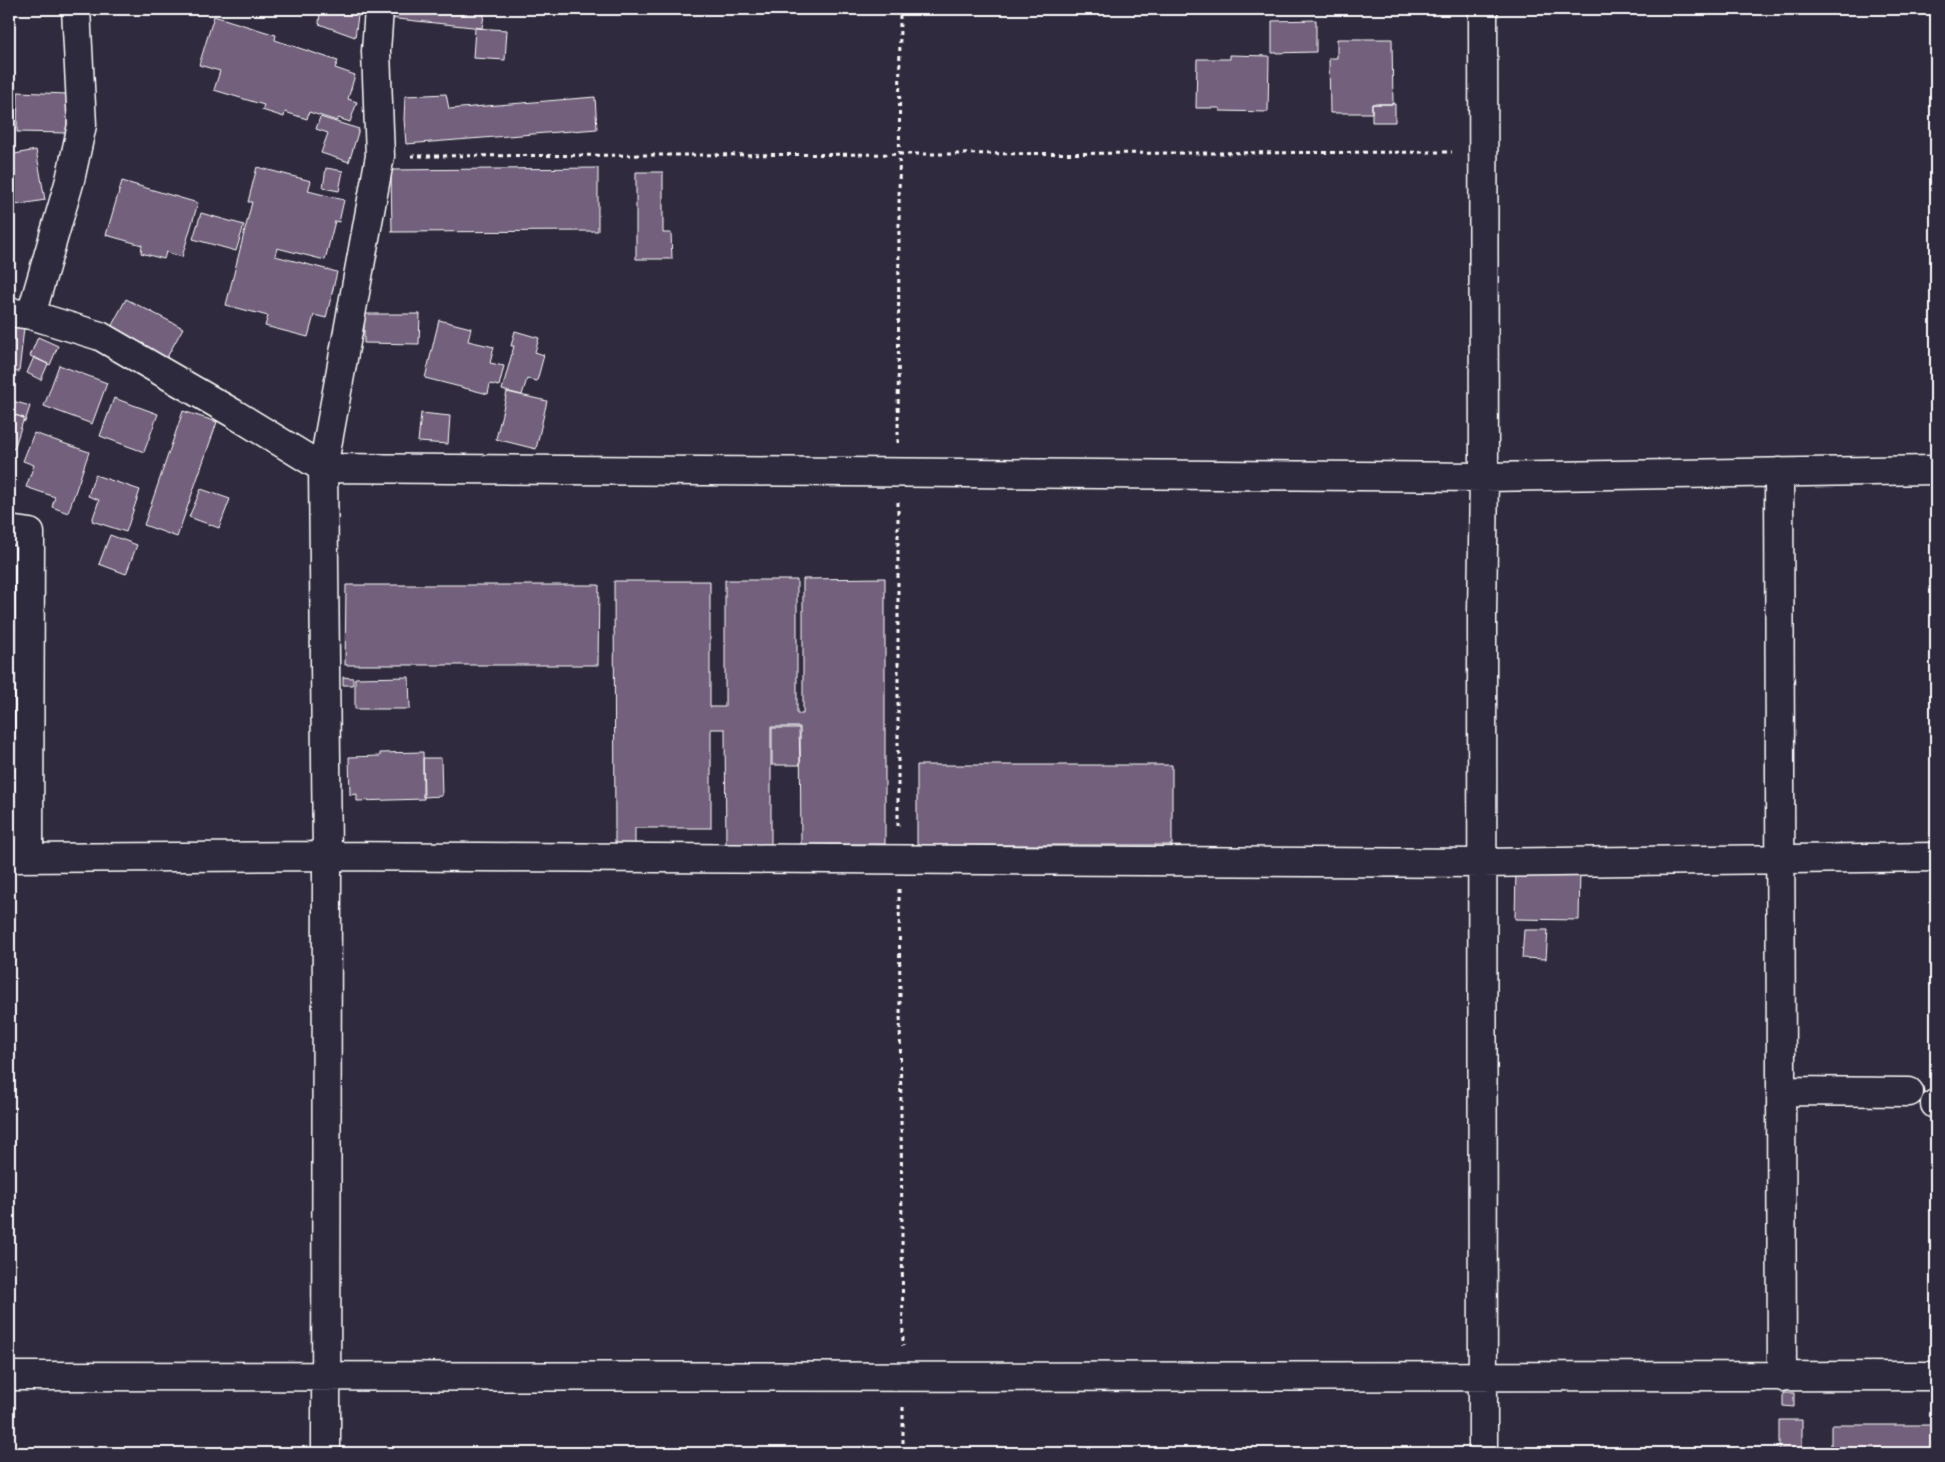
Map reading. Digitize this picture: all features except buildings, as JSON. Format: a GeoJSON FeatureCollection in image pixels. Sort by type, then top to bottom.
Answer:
{"type":"FeatureCollection","features":[{"type":"Feature","properties":{"kind":"street"},"geometry":{"type":"LineString","coordinates":[[76,9],[82,125],[70,180],[20,314],[100,336],[233,412],[324,468],[1484,478],[1936,470]]}},
{"type":"Feature","properties":{"kind":"street"},"geometry":{"type":"LineString","coordinates":[[326,1453],[327,856],[324,468],[380,156],[376,51],[379,9]]}},
{"type":"Feature","properties":{"kind":"street"},"geometry":{"type":"LineString","coordinates":[[1482,9],[1484,478],[1482,615],[1483,1453]]}},
{"type":"Feature","properties":{"kind":"street"},"geometry":{"type":"LineString","coordinates":[[1779,472],[1782,1377]]}},
{"type":"Feature","properties":{"kind":"street"},"geometry":{"type":"LineString","coordinates":[[9,530],[30,533],[19,858],[327,856],[1483,862],[1936,857]]}},
{"type":"Feature","properties":{"kind":"street"},"geometry":{"type":"LineString","coordinates":[[1781,1091],[1909,1092]]}},
{"type":"Feature","properties":{"kind":"street"},"geometry":{"type":"LineString","coordinates":[[9,1376],[1483,1378],[1936,1376]]}},
{"type":"Feature","properties":{"kind":"path"},"geometry":{"type":"LineString","coordinates":[[900,9],[898,859],[903,1453]]}},
{"type":"Feature","properties":{"kind":"path"},"geometry":{"type":"LineString","coordinates":[[380,156],[1483,152]]}}]}
